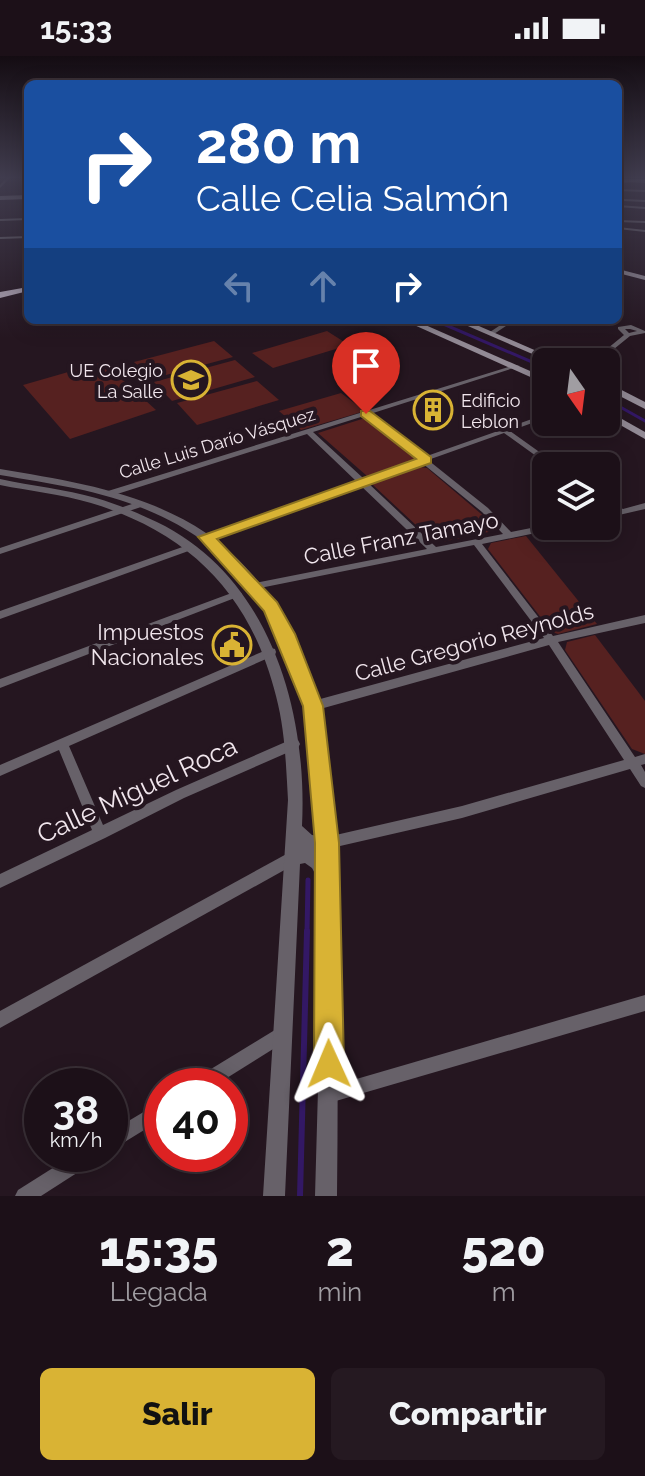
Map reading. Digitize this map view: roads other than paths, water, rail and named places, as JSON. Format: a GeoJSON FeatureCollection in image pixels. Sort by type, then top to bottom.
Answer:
{"type":"FeatureCollection","features":[{"type":"Feature","properties":{"kind":"main road"},"geometry":{"type":"LineString","coordinates":[[622,271],[645,277]]}},
{"type":"Feature","properties":{"kind":"main road"},"geometry":{"type":"LineString","coordinates":[[0,290],[24,285]]}},
{"type":"Feature","properties":{"kind":"main road"},"geometry":{"type":"LineString","coordinates":[[417,324],[532,374]]}},
{"type":"Feature","properties":{"kind":"main road"},"geometry":{"type":"LineString","coordinates":[[468,324],[532,351]]}},
{"type":"Feature","properties":{"kind":"main road"},"geometry":{"type":"LineString","coordinates":[[620,393],[645,406]]}},
{"type":"Feature","properties":{"kind":"main road"},"geometry":{"type":"LineString","coordinates":[[620,421],[645,436]]}},
{"type":"Feature","properties":{"kind":"street"},"geometry":{"type":"LineString","coordinates":[[0,238],[24,237]]}},
{"type":"Feature","properties":{"kind":"street"},"geometry":{"type":"LineString","coordinates":[[612,348],[628,335],[642,334],[635,327],[645,319]]}},
{"type":"Feature","properties":{"kind":"street"},"geometry":{"type":"LineString","coordinates":[[492,333],[506,324]]}},
{"type":"Feature","properties":{"kind":"street","name":"Calle Luis Darío Vásquez"},"geometry":{"type":"LineString","coordinates":[[111,493],[517,366]]}},
{"type":"Feature","properties":{"kind":"street"},"geometry":{"type":"LineString","coordinates":[[366,414],[426,460],[509,535]]}},
{"type":"Feature","properties":{"kind":"street"},"geometry":{"type":"LineString","coordinates":[[206,537],[532,421]]}},
{"type":"Feature","properties":{"kind":"street"},"geometry":{"type":"LineString","coordinates":[[308,431],[433,549]]}},
{"type":"Feature","properties":{"kind":"street"},"geometry":{"type":"LineString","coordinates":[[505,431],[535,452]]}},
{"type":"Feature","properties":{"kind":"street"},"geometry":{"type":"LineString","coordinates":[[0,472],[111,493],[141,504],[206,537],[255,586],[286,634],[313,706],[327,843],[329,1095],[326,1196]]}},
{"type":"Feature","properties":{"kind":"street"},"geometry":{"type":"LineString","coordinates":[[0,482],[93,500],[124,511],[191,547],[237,594],[259,625],[271,652],[289,710],[294,744],[294,827],[285,1032],[274,1196]]}},
{"type":"Feature","properties":{"kind":"street"},"geometry":{"type":"LineString","coordinates":[[0,551],[141,504]]}},
{"type":"Feature","properties":{"kind":"street"},"geometry":{"type":"LineString","coordinates":[[622,512],[645,506]]}},
{"type":"Feature","properties":{"kind":"street","name":"Calle Franz Tamayo"},"geometry":{"type":"LineString","coordinates":[[255,586],[532,530]]}},
{"type":"Feature","properties":{"kind":"street"},"geometry":{"type":"LineString","coordinates":[[475,541],[640,760],[645,782]]}},
{"type":"Feature","properties":{"kind":"street"},"geometry":{"type":"LineString","coordinates":[[0,615],[191,547]]}},
{"type":"Feature","properties":{"kind":"street"},"geometry":{"type":"LineString","coordinates":[[0,684],[237,594]]}},
{"type":"Feature","properties":{"kind":"street","name":"Calle Gregorio Reynolds"},"geometry":{"type":"LineString","coordinates":[[313,706],[551,640],[645,619]]}},
{"type":"Feature","properties":{"kind":"street"},"geometry":{"type":"LineString","coordinates":[[0,771],[271,652]]}},
{"type":"Feature","properties":{"kind":"street","name":"Calle Miguel Roca"},"geometry":{"type":"LineString","coordinates":[[0,881],[294,744]]}},
{"type":"Feature","properties":{"kind":"street"},"geometry":{"type":"LineString","coordinates":[[63,745],[100,834]]}},
{"type":"Feature","properties":{"kind":"street"},"geometry":{"type":"LineString","coordinates":[[294,827],[302,839],[314,846],[462,812],[640,760]]}},
{"type":"Feature","properties":{"kind":"street"},"geometry":{"type":"LineString","coordinates":[[0,1020],[292,858],[307,855],[318,862],[327,881]]}},
{"type":"Feature","properties":{"kind":"street"},"geometry":{"type":"LineString","coordinates":[[329,1095],[645,1003]]}},
{"type":"Feature","properties":{"kind":"street"},"geometry":{"type":"LineString","coordinates":[[228,1068],[285,1032]]}},
{"type":"Feature","properties":{"kind":"street"},"geometry":{"type":"LineString","coordinates":[[24,1196],[62,1172]]}},
{"type":"Feature","properties":{"kind":"waterway"},"geometry":{"type":"LineString","coordinates":[[443,324],[532,362]]}},
{"type":"Feature","properties":{"kind":"waterway"},"geometry":{"type":"LineString","coordinates":[[620,407],[645,421]]}},
{"type":"Feature","properties":{"kind":"waterway"},"geometry":{"type":"LineString","coordinates":[[307,933],[308,880]]}},
{"type":"Feature","properties":{"kind":"waterway"},"geometry":{"type":"LineString","coordinates":[[300,1196],[307,931]]}},
{"type":"Feature","properties":{"kind":"place","name":"UE Colegio La Salle"},"geometry":{"type":"Point","coordinates":[191,380]}},
{"type":"Feature","properties":{"kind":"place","name":"Edificio Leblon"},"geometry":{"type":"Point","coordinates":[433,410]}},
{"type":"Feature","properties":{"kind":"place","name":"Impuestos Nacionales"},"geometry":{"type":"Point","coordinates":[232,645]}}]}
